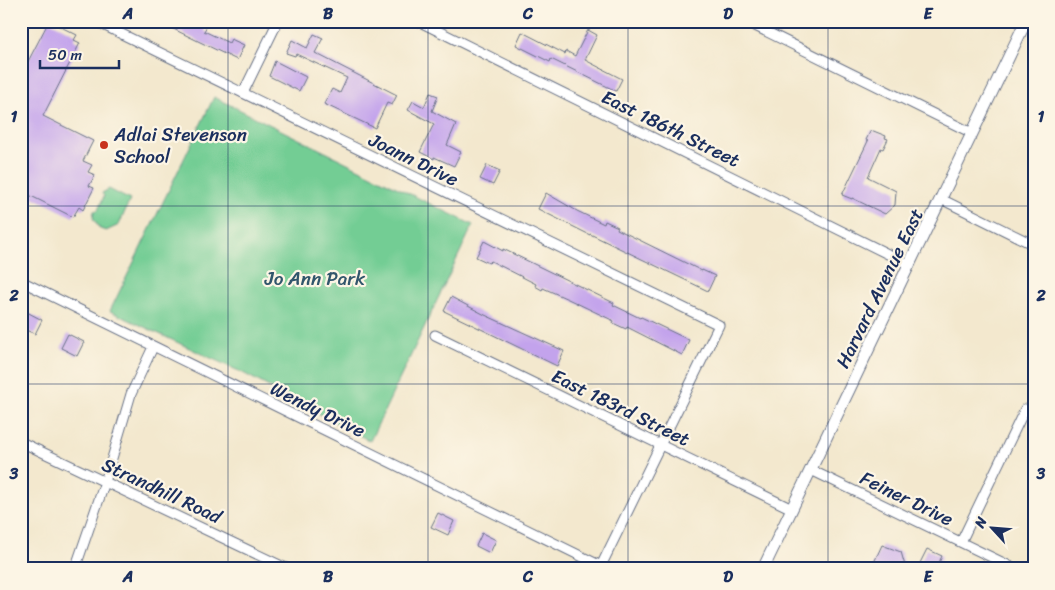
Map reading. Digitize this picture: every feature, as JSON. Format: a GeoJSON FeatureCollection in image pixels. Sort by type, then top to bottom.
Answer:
{"type":"FeatureCollection","features":[{"type":"Feature","properties":{"kind":"main road","name":"Harvard Avenue East"},"geometry":{"type":"LineString","coordinates":[[763,569],[1026,21]]}},
{"type":"Feature","properties":{"kind":"street","name":"Joann Drive"},"geometry":{"type":"LineString","coordinates":[[95,21],[719,325],[661,444]]}},
{"type":"Feature","properties":{"kind":"street"},"geometry":{"type":"LineString","coordinates":[[243,93],[278,21]]}},
{"type":"Feature","properties":{"kind":"street","name":"East 186th Street"},"geometry":{"type":"LineString","coordinates":[[418,21],[910,265]]}},
{"type":"Feature","properties":{"kind":"street"},"geometry":{"type":"LineString","coordinates":[[745,21],[972,133]]}},
{"type":"Feature","properties":{"kind":"street"},"geometry":{"type":"LineString","coordinates":[[942,199],[1034,245]]}},
{"type":"Feature","properties":{"kind":"street","name":"Wendy Drive"},"geometry":{"type":"LineString","coordinates":[[21,282],[601,566],[661,444]]}},
{"type":"Feature","properties":{"kind":"street","name":"East 183rd Street"},"geometry":{"type":"LineString","coordinates":[[434,335],[792,509]]}},
{"type":"Feature","properties":{"kind":"street"},"geometry":{"type":"LineString","coordinates":[[75,569],[105,482],[130,394],[153,347]]}},
{"type":"Feature","properties":{"kind":"street"},"geometry":{"type":"LineString","coordinates":[[961,542],[1025,409],[1034,413]]}},
{"type":"Feature","properties":{"kind":"street","name":"Strandhill Road"},"geometry":{"type":"LineString","coordinates":[[21,442],[288,569]]}},
{"type":"Feature","properties":{"kind":"street","name":"Feiner Drive"},"geometry":{"type":"LineString","coordinates":[[811,470],[1016,569]]}},
{"type":"Feature","properties":{"kind":"green space","name":"Jo Ann Park"},"geometry":{"type":"Polygon","coordinates":[[[214,97],[473,225],[370,441],[243,373],[110,311],[214,97]]]}},
{"type":"Feature","properties":{"kind":"green space"},"geometry":{"type":"Polygon","coordinates":[[[109,189],[130,200],[119,225],[106,231],[100,229],[93,218],[94,211],[98,210],[104,196],[102,193],[109,189]]]}},
{"type":"Feature","properties":{"kind":"building"},"geometry":{"type":"Polygon","coordinates":[[[49,21],[77,35],[74,40],[80,43],[43,116],[93,141],[83,161],[92,165],[88,172],[95,175],[89,186],[94,188],[83,210],[79,207],[73,217],[21,191],[21,75],[49,21]]]}},
{"type":"Feature","properties":{"kind":"building"},"geometry":{"type":"Polygon","coordinates":[[[157,21],[198,21],[207,26],[204,31],[229,43],[231,39],[244,45],[237,60],[157,21]]]}},
{"type":"Feature","properties":{"kind":"building"},"geometry":{"type":"Polygon","coordinates":[[[588,30],[597,35],[585,60],[622,79],[616,91],[551,59],[550,62],[516,45],[522,32],[565,54],[566,51],[575,56],[588,30]]]}},
{"type":"Feature","properties":{"kind":"building"},"geometry":{"type":"Polygon","coordinates":[[[314,34],[323,38],[315,53],[397,95],[392,105],[387,103],[375,128],[324,104],[332,89],[340,93],[347,78],[296,54],[295,56],[286,53],[292,40],[307,48],[314,34]]]}},
{"type":"Feature","properties":{"kind":"building"},"geometry":{"type":"Polygon","coordinates":[[[275,61],[306,77],[299,91],[269,76],[275,61]]]}},
{"type":"Feature","properties":{"kind":"building"},"geometry":{"type":"Polygon","coordinates":[[[430,93],[438,96],[432,111],[456,124],[447,145],[461,152],[454,166],[420,152],[434,124],[408,110],[413,101],[424,107],[430,93]]]}},
{"type":"Feature","properties":{"kind":"building"},"geometry":{"type":"Polygon","coordinates":[[[871,130],[886,136],[885,138],[888,139],[883,149],[881,148],[868,177],[896,191],[895,205],[885,214],[842,195],[868,141],[866,140],[871,130]]]}},
{"type":"Feature","properties":{"kind":"building"},"geometry":{"type":"Polygon","coordinates":[[[487,165],[500,171],[493,185],[480,179],[487,165]]]}},
{"type":"Feature","properties":{"kind":"building"},"geometry":{"type":"Polygon","coordinates":[[[546,193],[577,211],[604,224],[605,221],[618,227],[617,229],[715,276],[708,291],[538,209],[546,193]]]}},
{"type":"Feature","properties":{"kind":"building"},"geometry":{"type":"Polygon","coordinates":[[[484,241],[614,303],[613,305],[689,340],[682,355],[627,327],[626,329],[613,323],[614,321],[568,299],[543,288],[542,290],[535,286],[536,284],[491,261],[489,263],[476,257],[484,241]]]}},
{"type":"Feature","properties":{"kind":"building"},"geometry":{"type":"Polygon","coordinates":[[[451,297],[485,315],[564,351],[557,366],[444,311],[451,297]]]}},
{"type":"Feature","properties":{"kind":"building"},"geometry":{"type":"Polygon","coordinates":[[[25,311],[42,320],[35,334],[21,328],[21,320],[25,311]]]}},
{"type":"Feature","properties":{"kind":"building"},"geometry":{"type":"Polygon","coordinates":[[[68,334],[84,342],[77,356],[61,348],[68,334]]]}},
{"type":"Feature","properties":{"kind":"building"},"geometry":{"type":"Polygon","coordinates":[[[438,513],[454,521],[448,535],[431,527],[438,513]]]}},
{"type":"Feature","properties":{"kind":"building"},"geometry":{"type":"Polygon","coordinates":[[[482,533],[496,540],[490,553],[476,546],[482,533]]]}},
{"type":"Feature","properties":{"kind":"building"},"geometry":{"type":"Polygon","coordinates":[[[882,545],[901,552],[906,569],[871,569],[882,545]]]}},
{"type":"Feature","properties":{"kind":"building"},"geometry":{"type":"Polygon","coordinates":[[[927,549],[942,556],[936,569],[917,569],[927,549]]]}},
{"type":"Feature","properties":{"kind":"place","name":"Adlai Stevenson School"},"geometry":{"type":"Point","coordinates":[104,145]}}]}
